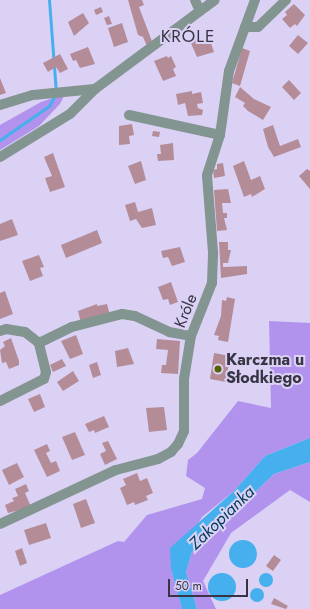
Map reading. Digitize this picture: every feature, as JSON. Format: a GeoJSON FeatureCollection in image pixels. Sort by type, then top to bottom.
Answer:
{"type":"FeatureCollection","features":[{"type":"Feature","properties":{"kind":"lane"},"geometry":{"type":"LineString","coordinates":[[195,0],[200,11]]}},
{"type":"Feature","properties":{"kind":"lane"},"geometry":{"type":"LineString","coordinates":[[0,157],[70,114],[95,89],[215,0]]}},
{"type":"Feature","properties":{"kind":"lane","name":"Króle"},"geometry":{"type":"LineString","coordinates":[[0,524],[116,470],[158,459],[171,452],[184,431],[184,379],[191,336],[212,283],[213,252],[207,175],[220,136],[229,71],[255,0]]}},
{"type":"Feature","properties":{"kind":"lane"},"geometry":{"type":"LineString","coordinates":[[244,27],[258,27],[286,0]]}},
{"type":"Feature","properties":{"kind":"lane"},"geometry":{"type":"LineString","coordinates":[[0,105],[33,95],[95,89]]}},
{"type":"Feature","properties":{"kind":"lane"},"geometry":{"type":"LineString","coordinates":[[129,115],[220,136]]}},
{"type":"Feature","properties":{"kind":"lane"},"geometry":{"type":"LineString","coordinates":[[39,343],[72,327],[122,314],[135,316],[169,332],[191,336]]}},
{"type":"Feature","properties":{"kind":"lane"},"geometry":{"type":"LineString","coordinates":[[0,331],[6,329],[25,332],[39,343],[46,372],[44,379],[0,401]]}},
{"type":"Feature","properties":{"kind":"shaded area"},"geometry":{"type":"Polygon","coordinates":[[[65,94],[60,104],[39,126],[0,150],[0,125],[41,102],[65,94]]]}},
{"type":"Feature","properties":{"kind":"shaded area"},"geometry":{"type":"Polygon","coordinates":[[[269,321],[310,323],[310,438],[265,456],[234,491],[202,517],[171,569],[182,609],[0,609],[0,595],[118,541],[124,542],[147,515],[202,499],[205,488],[186,476],[188,460],[197,453],[238,401],[271,408],[269,321]]]}},
{"type":"Feature","properties":{"kind":"shaded area"},"geometry":{"type":"Polygon","coordinates":[[[310,462],[310,502],[290,490],[231,533],[203,581],[216,609],[197,609],[186,572],[192,552],[274,474],[310,462]]]}},
{"type":"Feature","properties":{"kind":"water","name":"Zakopianka"},"geometry":{"type":"Polygon","coordinates":[[[310,438],[310,462],[274,474],[192,552],[186,572],[197,609],[182,609],[171,569],[170,548],[234,491],[265,456],[310,438]]]}},
{"type":"Feature","properties":{"kind":"water"},"geometry":{"type":"Polygon","coordinates":[[[243,540],[253,544],[257,554],[253,564],[243,568],[233,564],[229,554],[233,544],[243,540]]]}},
{"type":"Feature","properties":{"kind":"water"},"geometry":{"type":"Polygon","coordinates":[[[222,573],[232,577],[236,587],[232,597],[222,601],[212,597],[208,587],[212,577],[222,573]]]}},
{"type":"Feature","properties":{"kind":"water"},"geometry":{"type":"Polygon","coordinates":[[[263,573],[269,573],[273,577],[273,583],[269,587],[263,587],[259,583],[259,577],[263,573]]]}},
{"type":"Feature","properties":{"kind":"water"},"geometry":{"type":"Polygon","coordinates":[[[254,588],[260,588],[264,592],[264,598],[260,602],[254,602],[250,598],[250,592],[254,588]]]}},
{"type":"Feature","properties":{"kind":"building"},"geometry":{"type":"Polygon","coordinates":[[[128,0],[142,0],[144,5],[139,7],[153,44],[147,46],[143,37],[138,35],[128,0]]]}},
{"type":"Feature","properties":{"kind":"building"},"geometry":{"type":"Polygon","coordinates":[[[294,4],[305,15],[297,26],[295,24],[290,28],[282,19],[287,15],[285,12],[294,4]]]}},
{"type":"Feature","properties":{"kind":"building"},"geometry":{"type":"Polygon","coordinates":[[[101,7],[103,12],[96,15],[94,10],[101,7]]]}},
{"type":"Feature","properties":{"kind":"building"},"geometry":{"type":"Polygon","coordinates":[[[83,13],[89,23],[74,36],[68,22],[83,13]]]}},
{"type":"Feature","properties":{"kind":"building"},"geometry":{"type":"Polygon","coordinates":[[[109,16],[112,24],[107,25],[104,18],[109,16]]]}},
{"type":"Feature","properties":{"kind":"building"},"geometry":{"type":"Polygon","coordinates":[[[122,23],[128,42],[114,47],[108,28],[122,23]]]}},
{"type":"Feature","properties":{"kind":"building"},"geometry":{"type":"Polygon","coordinates":[[[298,35],[308,43],[298,54],[289,46],[298,35]]]}},
{"type":"Feature","properties":{"kind":"building"},"geometry":{"type":"Polygon","coordinates":[[[195,39],[201,43],[210,40],[214,52],[197,57],[190,41],[195,39]]]}},
{"type":"Feature","properties":{"kind":"building"},"geometry":{"type":"Polygon","coordinates":[[[88,47],[95,64],[80,68],[76,60],[73,61],[70,54],[88,47]]]}},
{"type":"Feature","properties":{"kind":"building"},"geometry":{"type":"Polygon","coordinates":[[[242,48],[250,51],[240,86],[232,83],[242,48]]]}},
{"type":"Feature","properties":{"kind":"building"},"geometry":{"type":"Polygon","coordinates":[[[60,54],[68,69],[60,73],[56,67],[48,72],[43,63],[60,54]]]}},
{"type":"Feature","properties":{"kind":"building"},"geometry":{"type":"Polygon","coordinates":[[[167,56],[168,58],[171,56],[176,67],[173,69],[176,76],[163,81],[154,61],[167,56]]]}},
{"type":"Feature","properties":{"kind":"building"},"geometry":{"type":"Polygon","coordinates":[[[0,78],[6,93],[0,95],[0,78]]]}},
{"type":"Feature","properties":{"kind":"building"},"geometry":{"type":"Polygon","coordinates":[[[289,80],[301,93],[294,100],[282,87],[289,80]]]}},
{"type":"Feature","properties":{"kind":"building"},"geometry":{"type":"Polygon","coordinates":[[[240,87],[254,99],[271,107],[263,120],[248,111],[243,106],[245,103],[235,97],[240,87]]]}},
{"type":"Feature","properties":{"kind":"building"},"geometry":{"type":"Polygon","coordinates":[[[192,91],[192,94],[201,92],[203,103],[197,104],[198,108],[203,110],[202,115],[188,116],[185,103],[178,105],[176,94],[192,91]]]}},
{"type":"Feature","properties":{"kind":"building"},"geometry":{"type":"Polygon","coordinates":[[[132,124],[134,135],[129,136],[130,144],[119,145],[119,126],[132,124]]]}},
{"type":"Feature","properties":{"kind":"building"},"geometry":{"type":"Polygon","coordinates":[[[273,125],[280,146],[298,139],[301,147],[274,157],[268,147],[263,129],[273,125]]]}},
{"type":"Feature","properties":{"kind":"building"},"geometry":{"type":"Polygon","coordinates":[[[153,131],[160,132],[159,137],[152,136],[153,131]]]}},
{"type":"Feature","properties":{"kind":"building"},"geometry":{"type":"Polygon","coordinates":[[[173,143],[174,160],[158,161],[157,154],[161,154],[160,145],[173,143]]]}},
{"type":"Feature","properties":{"kind":"building"},"geometry":{"type":"Polygon","coordinates":[[[53,153],[65,187],[50,192],[45,178],[52,176],[44,157],[53,153]]]}},
{"type":"Feature","properties":{"kind":"building"},"geometry":{"type":"Polygon","coordinates":[[[141,161],[146,180],[135,184],[128,166],[141,161]]]}},
{"type":"Feature","properties":{"kind":"building"},"geometry":{"type":"Polygon","coordinates":[[[244,161],[251,180],[260,176],[265,189],[252,197],[251,194],[244,197],[233,166],[244,161]]]}},
{"type":"Feature","properties":{"kind":"building"},"geometry":{"type":"Polygon","coordinates":[[[223,163],[225,176],[214,178],[213,170],[217,169],[217,164],[223,163]]]}},
{"type":"Feature","properties":{"kind":"building"},"geometry":{"type":"Polygon","coordinates":[[[307,169],[310,171],[310,189],[299,176],[307,169]]]}},
{"type":"Feature","properties":{"kind":"building"},"geometry":{"type":"Polygon","coordinates":[[[228,189],[231,203],[222,203],[223,213],[227,213],[227,218],[224,218],[227,230],[217,231],[214,190],[228,189]]]}},
{"type":"Feature","properties":{"kind":"building"},"geometry":{"type":"Polygon","coordinates":[[[135,202],[138,212],[152,208],[156,225],[142,228],[136,219],[130,221],[125,205],[135,202]]]}},
{"type":"Feature","properties":{"kind":"building"},"geometry":{"type":"Polygon","coordinates":[[[12,219],[18,235],[0,241],[0,224],[12,219]]]}},
{"type":"Feature","properties":{"kind":"building"},"geometry":{"type":"Polygon","coordinates":[[[97,230],[102,243],[66,258],[61,245],[97,230]]]}},
{"type":"Feature","properties":{"kind":"building"},"geometry":{"type":"Polygon","coordinates":[[[219,242],[228,242],[228,250],[231,250],[228,263],[223,263],[223,267],[247,266],[247,274],[221,278],[219,242]]]}},
{"type":"Feature","properties":{"kind":"building"},"geometry":{"type":"Polygon","coordinates":[[[180,247],[185,262],[172,266],[168,257],[163,258],[161,251],[180,247]]]}},
{"type":"Feature","properties":{"kind":"building"},"geometry":{"type":"Polygon","coordinates":[[[39,255],[44,267],[40,268],[43,276],[30,281],[22,261],[39,255]]]}},
{"type":"Feature","properties":{"kind":"building"},"geometry":{"type":"Polygon","coordinates":[[[171,282],[178,302],[170,305],[168,299],[163,300],[158,287],[171,282]]]}},
{"type":"Feature","properties":{"kind":"building"},"geometry":{"type":"Polygon","coordinates":[[[5,291],[13,314],[0,319],[0,293],[5,291]]]}},
{"type":"Feature","properties":{"kind":"building"},"geometry":{"type":"Polygon","coordinates":[[[227,297],[235,299],[228,342],[218,340],[219,336],[214,335],[221,316],[222,300],[226,301],[227,297]]]}},
{"type":"Feature","properties":{"kind":"building"},"geometry":{"type":"Polygon","coordinates":[[[97,304],[97,306],[107,304],[110,315],[81,323],[78,311],[97,304]]]}},
{"type":"Feature","properties":{"kind":"building"},"geometry":{"type":"Polygon","coordinates":[[[76,335],[83,354],[70,359],[61,341],[76,335]]]}},
{"type":"Feature","properties":{"kind":"building"},"geometry":{"type":"Polygon","coordinates":[[[11,338],[19,365],[9,369],[6,362],[2,363],[0,350],[5,346],[3,342],[11,338]]]}},
{"type":"Feature","properties":{"kind":"building"},"geometry":{"type":"Polygon","coordinates":[[[157,339],[180,341],[178,374],[161,373],[162,365],[166,365],[168,350],[156,349],[157,339]]]}},
{"type":"Feature","properties":{"kind":"building"},"geometry":{"type":"Polygon","coordinates":[[[128,348],[134,364],[117,367],[115,351],[128,348]]]}},
{"type":"Feature","properties":{"kind":"building"},"geometry":{"type":"Polygon","coordinates":[[[214,353],[230,356],[226,382],[210,379],[214,353]]]}},
{"type":"Feature","properties":{"kind":"building"},"geometry":{"type":"Polygon","coordinates":[[[62,359],[66,366],[53,372],[50,365],[62,359]]]}},
{"type":"Feature","properties":{"kind":"building"},"geometry":{"type":"Polygon","coordinates":[[[97,362],[101,375],[93,378],[89,365],[97,362]]]}},
{"type":"Feature","properties":{"kind":"building"},"geometry":{"type":"Polygon","coordinates":[[[73,371],[79,381],[63,391],[57,382],[73,371]]]}},
{"type":"Feature","properties":{"kind":"building"},"geometry":{"type":"Polygon","coordinates":[[[40,394],[45,407],[34,412],[28,399],[40,394]]]}},
{"type":"Feature","properties":{"kind":"building"},"geometry":{"type":"Polygon","coordinates":[[[164,407],[167,430],[149,432],[146,408],[164,407]]]}},
{"type":"Feature","properties":{"kind":"building"},"geometry":{"type":"Polygon","coordinates":[[[104,416],[109,427],[95,433],[94,430],[89,432],[85,424],[104,416]]]}},
{"type":"Feature","properties":{"kind":"building"},"geometry":{"type":"Polygon","coordinates":[[[75,432],[85,455],[72,460],[62,437],[75,432]]]}},
{"type":"Feature","properties":{"kind":"building"},"geometry":{"type":"Polygon","coordinates":[[[108,441],[117,459],[105,465],[100,454],[106,451],[102,443],[108,441]]]}},
{"type":"Feature","properties":{"kind":"building"},"geometry":{"type":"Polygon","coordinates":[[[47,444],[50,451],[46,453],[51,463],[56,461],[60,471],[47,477],[34,450],[47,444]]]}},
{"type":"Feature","properties":{"kind":"building"},"geometry":{"type":"Polygon","coordinates":[[[17,463],[24,477],[9,485],[2,470],[17,463]]]}},
{"type":"Feature","properties":{"kind":"building"},"geometry":{"type":"Polygon","coordinates":[[[137,473],[140,481],[147,478],[153,493],[146,496],[148,500],[135,505],[134,502],[127,505],[120,488],[126,485],[123,479],[137,473]]]}},
{"type":"Feature","properties":{"kind":"building"},"geometry":{"type":"Polygon","coordinates":[[[26,484],[29,491],[25,493],[31,507],[8,513],[5,505],[14,501],[12,498],[18,496],[15,489],[26,484]]]}},
{"type":"Feature","properties":{"kind":"building"},"geometry":{"type":"Polygon","coordinates":[[[86,499],[95,523],[81,528],[73,504],[86,499]]]}},
{"type":"Feature","properties":{"kind":"building"},"geometry":{"type":"Polygon","coordinates":[[[46,523],[51,538],[29,545],[24,530],[46,523]]]}},
{"type":"Feature","properties":{"kind":"building"},"geometry":{"type":"Polygon","coordinates":[[[22,548],[27,563],[20,566],[15,551],[22,548]]]}},
{"type":"Feature","properties":{"kind":"building"},"geometry":{"type":"Polygon","coordinates":[[[274,555],[281,560],[273,571],[266,566],[274,555]]]}},
{"type":"Feature","properties":{"kind":"building"},"geometry":{"type":"Polygon","coordinates":[[[274,598],[288,606],[286,609],[271,604],[274,598]]]}},
{"type":"Feature","properties":{"kind":"waterway"},"geometry":{"type":"LineString","coordinates":[[0,140],[49,106],[56,93],[49,0]]}},
{"type":"Feature","properties":{"kind":"place","name":"Karczma u Słodkiego"},"geometry":{"type":"Point","coordinates":[218,369]}},
{"type":"Feature","properties":{"kind":"district","name":"KRÓLE"},"geometry":{"type":"Point","coordinates":[188,37]}}]}
